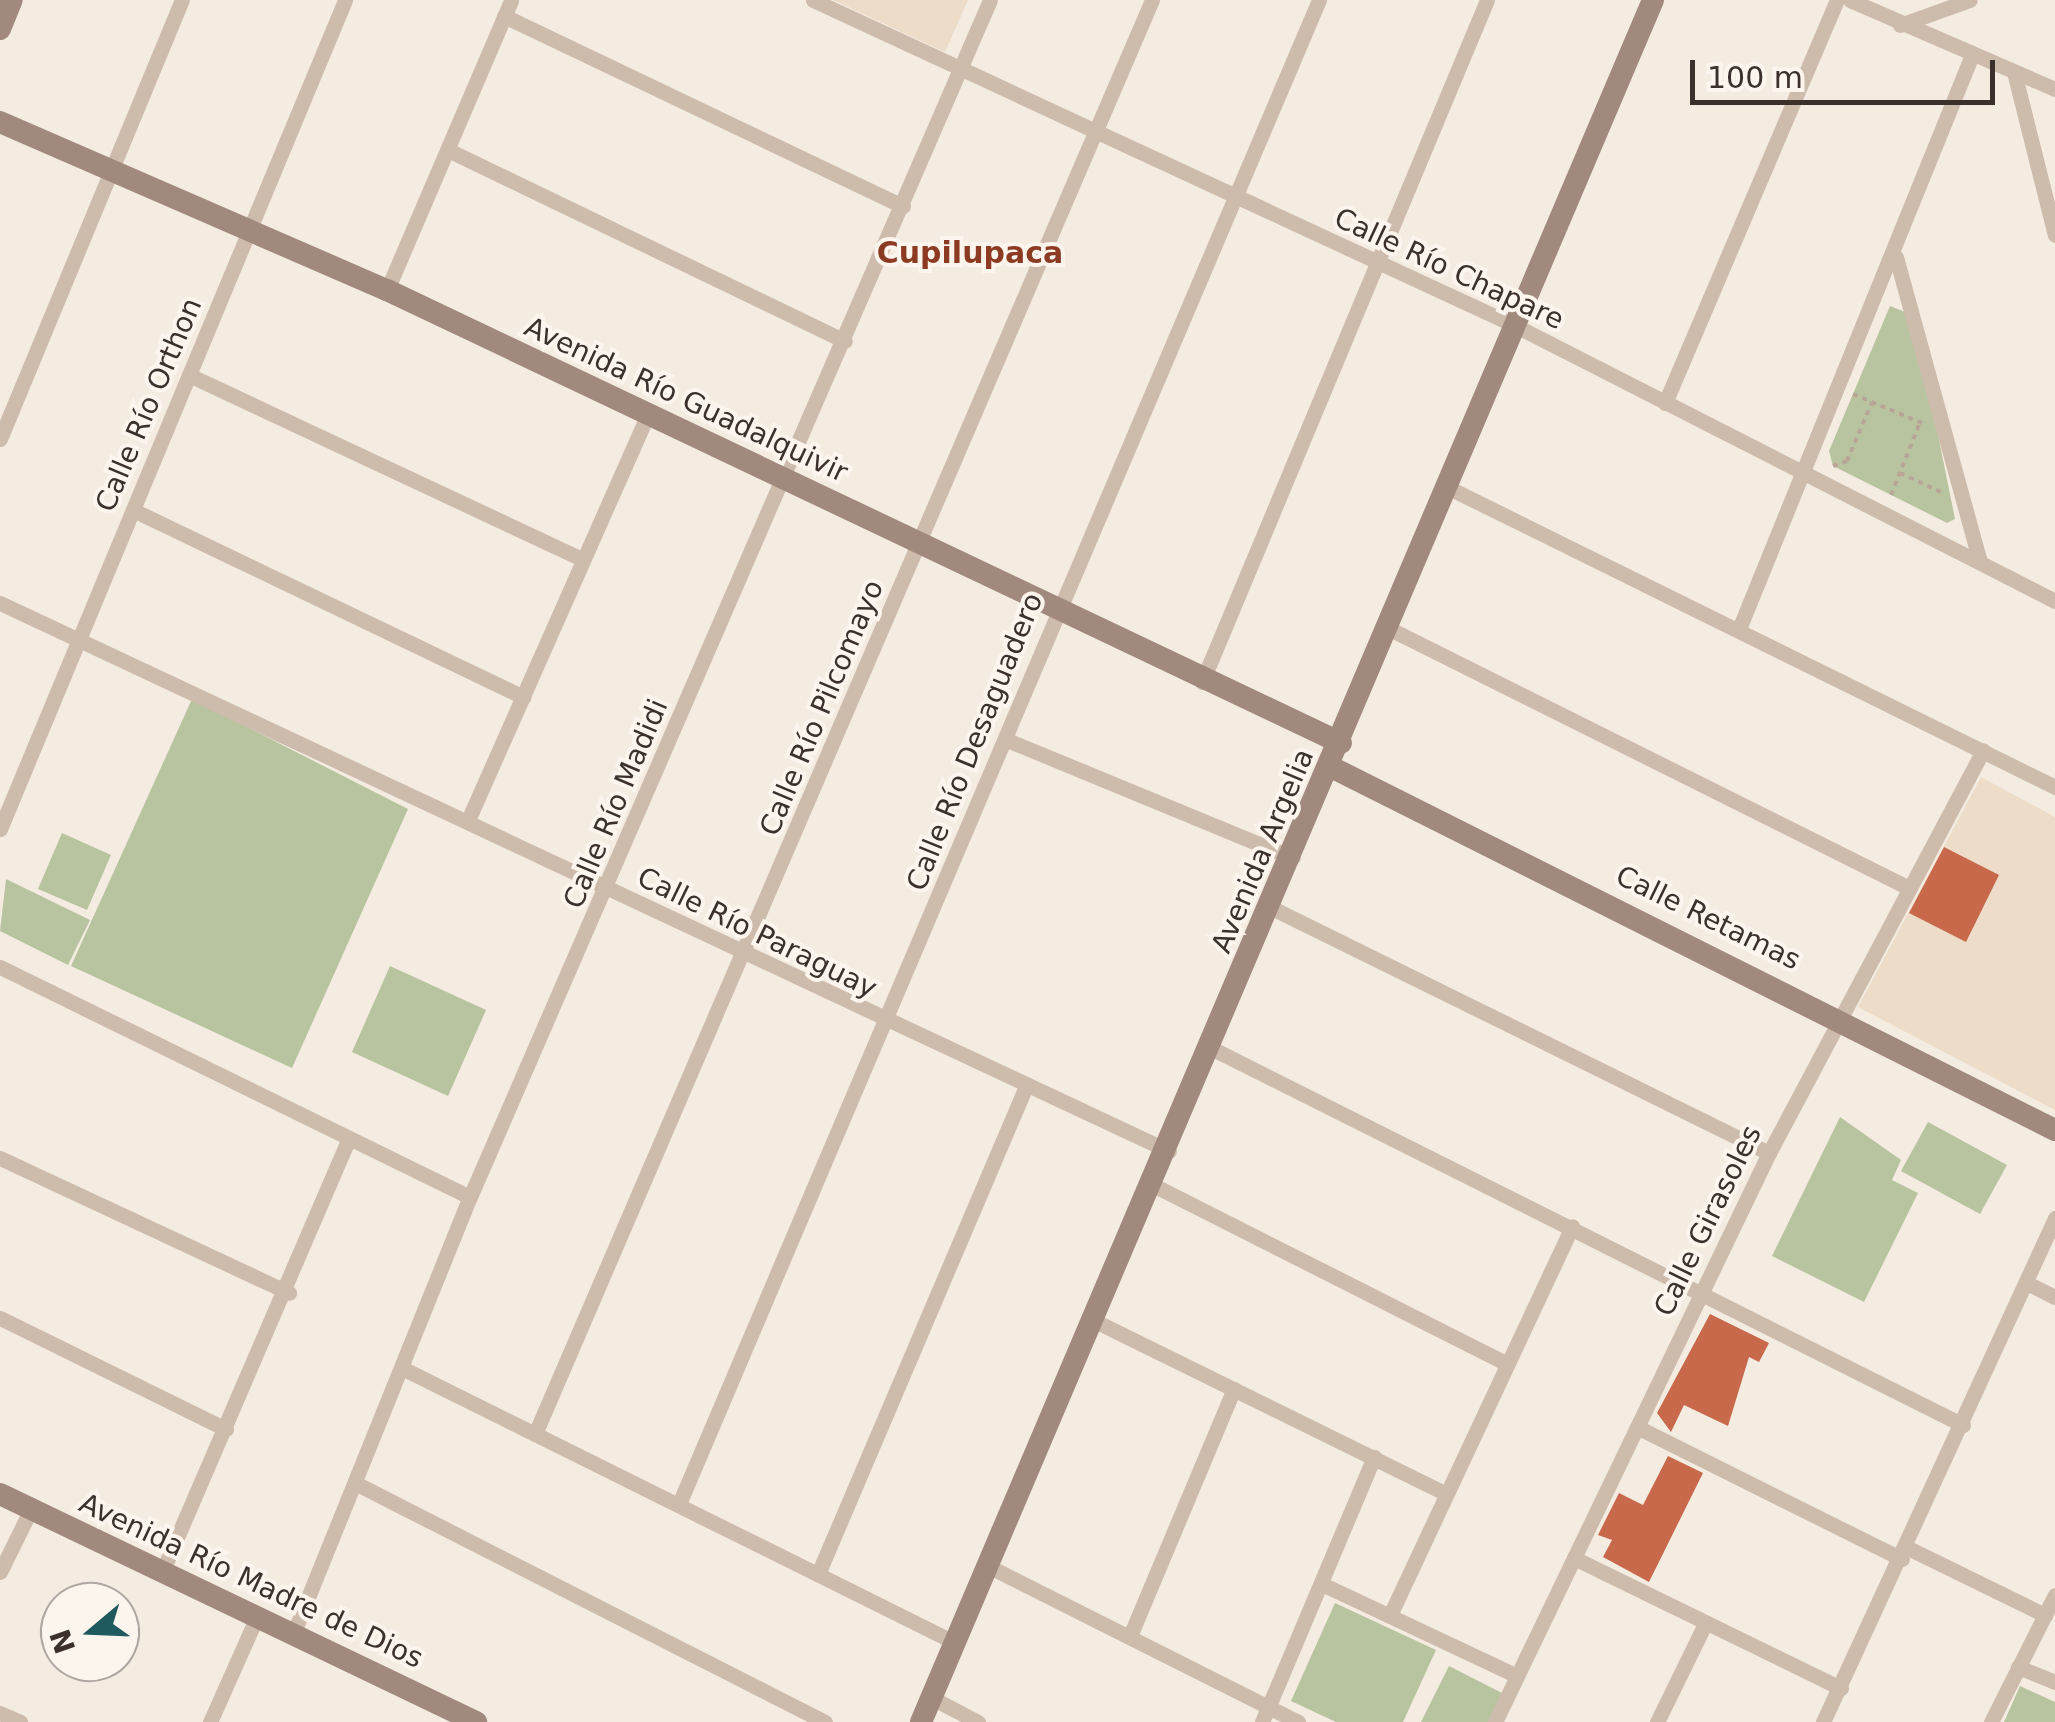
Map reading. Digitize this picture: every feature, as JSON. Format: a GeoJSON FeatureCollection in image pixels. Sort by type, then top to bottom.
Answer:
{"type":"FeatureCollection","features":[{"type":"Feature","properties":{"kind":"street"},"geometry":{"type":"LineString","coordinates":[[0,440],[182,0]]}},
{"type":"Feature","properties":{"kind":"street","name":"Calle Río Orthon"},"geometry":{"type":"LineString","coordinates":[[0,829],[344,0]]}},
{"type":"Feature","properties":{"kind":"street"},"geometry":{"type":"LineString","coordinates":[[387,290],[450,151],[511,0]]}},
{"type":"Feature","properties":{"kind":"street","name":"Calle Río Chapare"},"geometry":{"type":"LineString","coordinates":[[812,0],[1095,136],[1516,326],[2055,601]]}},
{"type":"Feature","properties":{"kind":"street","name":"Calle Río Madidi"},"geometry":{"type":"LineString","coordinates":[[294,1632],[406,1370],[470,1197],[990,0]]}},
{"type":"Feature","properties":{"kind":"street","name":"Calle Río Pilcomayo"},"geometry":{"type":"LineString","coordinates":[[535,1434],[746,957],[919,541],[1152,0]]}},
{"type":"Feature","properties":{"kind":"street","name":"Calle Río Desaguadero"},"geometry":{"type":"LineString","coordinates":[[679,1504],[1006,740],[1056,610],[1320,0]]}},
{"type":"Feature","properties":{"kind":"street"},"geometry":{"type":"LineString","coordinates":[[1202,682],[1487,0]]}},
{"type":"Feature","properties":{"kind":"street","name":"Avenida Argelia"},"geometry":{"type":"LineString","coordinates":[[921,1722],[1170,1151],[1653,0]]}},
{"type":"Feature","properties":{"kind":"street"},"geometry":{"type":"LineString","coordinates":[[1665,403],[1837,0]]}},
{"type":"Feature","properties":{"kind":"street"},"geometry":{"type":"LineString","coordinates":[[1850,0],[1900,25],[2055,89]]}},
{"type":"Feature","properties":{"kind":"street"},"geometry":{"type":"LineString","coordinates":[[1900,25],[1970,0]]}},
{"type":"Feature","properties":{"kind":"street"},"geometry":{"type":"LineString","coordinates":[[0,28],[8,1]]}},
{"type":"Feature","properties":{"kind":"street"},"geometry":{"type":"LineString","coordinates":[[504,16],[903,206]]}},
{"type":"Feature","properties":{"kind":"street"},"geometry":{"type":"LineString","coordinates":[[1739,629],[1896,256],[1972,55]]}},
{"type":"Feature","properties":{"kind":"street"},"geometry":{"type":"LineString","coordinates":[[2014,72],[2055,235]]}},
{"type":"Feature","properties":{"kind":"street","name":"Avenida Río Guadalquivir"},"geometry":{"type":"LineString","coordinates":[[0,122],[110,174],[387,290],[647,417],[919,541],[1202,682],[1341,743]]}},
{"type":"Feature","properties":{"kind":"street"},"geometry":{"type":"LineString","coordinates":[[450,151],[845,341]]}},
{"type":"Feature","properties":{"kind":"street"},"geometry":{"type":"LineString","coordinates":[[1896,256],[1980,562]]}},
{"type":"Feature","properties":{"kind":"street"},"geometry":{"type":"LineString","coordinates":[[189,376],[580,558]]}},
{"type":"Feature","properties":{"kind":"street"},"geometry":{"type":"LineString","coordinates":[[468,818],[524,696],[580,558],[647,417]]}},
{"type":"Feature","properties":{"kind":"street"},"geometry":{"type":"LineString","coordinates":[[1449,488],[2055,788]]}},
{"type":"Feature","properties":{"kind":"street"},"geometry":{"type":"LineString","coordinates":[[133,510],[524,696]]}},
{"type":"Feature","properties":{"kind":"street","name":"Calle Río Paraguay"},"geometry":{"type":"LineString","coordinates":[[0,603],[468,818],[884,1023],[1170,1151]]}},
{"type":"Feature","properties":{"kind":"street"},"geometry":{"type":"LineString","coordinates":[[1388,628],[1906,887]]}},
{"type":"Feature","properties":{"kind":"street"},"geometry":{"type":"LineString","coordinates":[[1006,740],[1292,858]]}},
{"type":"Feature","properties":{"kind":"street","name":"Calle Girasoles"},"geometry":{"type":"LineString","coordinates":[[1495,1722],[1769,1153],[1906,887],[1983,750]]}},
{"type":"Feature","properties":{"kind":"street","name":"Calle Retamas"},"geometry":{"type":"LineString","coordinates":[[1332,766],[1838,1016],[2055,1130]]}},
{"type":"Feature","properties":{"kind":"street"},"geometry":{"type":"LineString","coordinates":[[1272,908],[1769,1153]]}},
{"type":"Feature","properties":{"kind":"street"},"geometry":{"type":"LineString","coordinates":[[0,968],[348,1141],[470,1197]]}},
{"type":"Feature","properties":{"kind":"street"},"geometry":{"type":"LineString","coordinates":[[1213,1048],[1702,1290],[1963,1425]]}},
{"type":"Feature","properties":{"kind":"street"},"geometry":{"type":"LineString","coordinates":[[818,1574],[1026,1086]]}},
{"type":"Feature","properties":{"kind":"street"},"geometry":{"type":"LineString","coordinates":[[163,1570],[289,1293],[348,1141]]}},
{"type":"Feature","properties":{"kind":"street"},"geometry":{"type":"LineString","coordinates":[[0,1158],[289,1293]]}},
{"type":"Feature","properties":{"kind":"street"},"geometry":{"type":"LineString","coordinates":[[1155,1186],[1505,1363]]}},
{"type":"Feature","properties":{"kind":"street"},"geometry":{"type":"LineString","coordinates":[[1823,1722],[2055,1218]]}},
{"type":"Feature","properties":{"kind":"street"},"geometry":{"type":"LineString","coordinates":[[1391,1612],[1572,1226]]}},
{"type":"Feature","properties":{"kind":"street"},"geometry":{"type":"LineString","coordinates":[[2026,1283],[2055,1297]]}},
{"type":"Feature","properties":{"kind":"street"},"geometry":{"type":"LineString","coordinates":[[0,1318],[226,1430]]}},
{"type":"Feature","properties":{"kind":"street"},"geometry":{"type":"LineString","coordinates":[[1097,1322],[1444,1493]]}},
{"type":"Feature","properties":{"kind":"street"},"geometry":{"type":"LineString","coordinates":[[406,1370],[954,1642]]}},
{"type":"Feature","properties":{"kind":"street"},"geometry":{"type":"LineString","coordinates":[[1130,1636],[1234,1389]]}},
{"type":"Feature","properties":{"kind":"street"},"geometry":{"type":"LineString","coordinates":[[1637,1427],[2045,1616]]}},
{"type":"Feature","properties":{"kind":"street"},"geometry":{"type":"LineString","coordinates":[[1266,1715],[1324,1585],[1374,1457]]}},
{"type":"Feature","properties":{"kind":"street"},"geometry":{"type":"LineString","coordinates":[[356,1484],[824,1722]]}},
{"type":"Feature","properties":{"kind":"street","name":"Avenida Río Madre de Dios"},"geometry":{"type":"LineString","coordinates":[[0,1494],[258,1614],[473,1721]]}},
{"type":"Feature","properties":{"kind":"street"},"geometry":{"type":"LineString","coordinates":[[0,1572],[30,1509]]}},
{"type":"Feature","properties":{"kind":"street"},"geometry":{"type":"LineString","coordinates":[[1574,1558],[1841,1688]]}},
{"type":"Feature","properties":{"kind":"street"},"geometry":{"type":"LineString","coordinates":[[990,1568],[1130,1636],[1266,1715],[1298,1722]]}},
{"type":"Feature","properties":{"kind":"street"},"geometry":{"type":"LineString","coordinates":[[1324,1585],[1391,1612],[1517,1676]]}},
{"type":"Feature","properties":{"kind":"street"},"geometry":{"type":"LineString","coordinates":[[1991,1722],[2055,1595]]}},
{"type":"Feature","properties":{"kind":"street"},"geometry":{"type":"LineString","coordinates":[[210,1722],[258,1614]]}},
{"type":"Feature","properties":{"kind":"street"},"geometry":{"type":"LineString","coordinates":[[1657,1722],[1705,1624]]}},
{"type":"Feature","properties":{"kind":"street"},"geometry":{"type":"LineString","coordinates":[[2018,1666],[2055,1682]]}},
{"type":"Feature","properties":{"kind":"street"},"geometry":{"type":"LineString","coordinates":[[932,1698],[978,1722]]}},
{"type":"Feature","properties":{"kind":"street"},"geometry":{"type":"LineString","coordinates":[[0,1713],[20,1722]]}},
{"type":"Feature","properties":{"kind":"path"},"geometry":{"type":"LineString","coordinates":[[1853,394],[1934,426]]}},
{"type":"Feature","properties":{"kind":"path"},"geometry":{"type":"LineString","coordinates":[[1833,466],[1848,461],[1872,402]]}},
{"type":"Feature","properties":{"kind":"path"},"geometry":{"type":"LineString","coordinates":[[1891,495],[1920,423]]}},
{"type":"Feature","properties":{"kind":"path"},"geometry":{"type":"LineString","coordinates":[[1900,472],[1952,497]]}},
{"type":"Feature","properties":{"kind":"green space"},"geometry":{"type":"Polygon","coordinates":[[[1890,306],[1905,312],[1938,435],[1955,519],[1947,523],[1833,466],[1829,451],[1890,306]]]}},
{"type":"Feature","properties":{"kind":"green space"},"geometry":{"type":"Polygon","coordinates":[[[192,699],[408,809],[292,1068],[71,966],[192,699]]]}},
{"type":"Feature","properties":{"kind":"green space"},"geometry":{"type":"Polygon","coordinates":[[[62,833],[111,855],[87,910],[38,889],[62,833]]]}},
{"type":"Feature","properties":{"kind":"green space"},"geometry":{"type":"Polygon","coordinates":[[[6,879],[90,920],[68,965],[0,931],[6,879]]]}},
{"type":"Feature","properties":{"kind":"green space"},"geometry":{"type":"Polygon","coordinates":[[[390,966],[486,1010],[448,1096],[352,1052],[390,966]]]}},
{"type":"Feature","properties":{"kind":"green space"},"geometry":{"type":"Polygon","coordinates":[[[1840,1117],[1901,1160],[1892,1180],[1918,1193],[1864,1302],[1772,1256],[1840,1117]]]}},
{"type":"Feature","properties":{"kind":"green space"},"geometry":{"type":"Polygon","coordinates":[[[1928,1122],[2007,1165],[1980,1214],[1901,1171],[1928,1122]]]}},
{"type":"Feature","properties":{"kind":"green space"},"geometry":{"type":"Polygon","coordinates":[[[1335,1603],[1436,1650],[1403,1722],[1336,1722],[1291,1701],[1335,1603]]]}},
{"type":"Feature","properties":{"kind":"green space"},"geometry":{"type":"Polygon","coordinates":[[[1449,1666],[1502,1693],[1488,1722],[1421,1722],[1449,1666]]]}},
{"type":"Feature","properties":{"kind":"green space"},"geometry":{"type":"Polygon","coordinates":[[[2020,1686],[2055,1702],[2055,1722],[2004,1722],[2020,1686]]]}},
{"type":"Feature","properties":{"kind":"shaded area"},"geometry":{"type":"Polygon","coordinates":[[[833,0],[968,0],[945,52],[833,0]]]}},
{"type":"Feature","properties":{"kind":"shaded area"},"geometry":{"type":"Polygon","coordinates":[[[1981,777],[2055,817],[2055,1110],[1858,1007],[1981,777]]]}},
{"type":"Feature","properties":{"kind":"building"},"geometry":{"type":"Polygon","coordinates":[[[1944,847],[1999,875],[1966,942],[1909,913],[1944,847]]]}},
{"type":"Feature","properties":{"kind":"building"},"geometry":{"type":"Polygon","coordinates":[[[1710,1314],[1769,1343],[1759,1362],[1749,1357],[1728,1426],[1684,1405],[1671,1432],[1657,1413],[1710,1314]]]}},
{"type":"Feature","properties":{"kind":"building"},"geometry":{"type":"Polygon","coordinates":[[[1668,1456],[1703,1473],[1649,1582],[1603,1557],[1612,1540],[1598,1535],[1619,1493],[1643,1505],[1668,1456]]]}},
{"type":"Feature","properties":{"kind":"district","name":"Cupilupaca"},"geometry":{"type":"Point","coordinates":[970,253]}}]}
